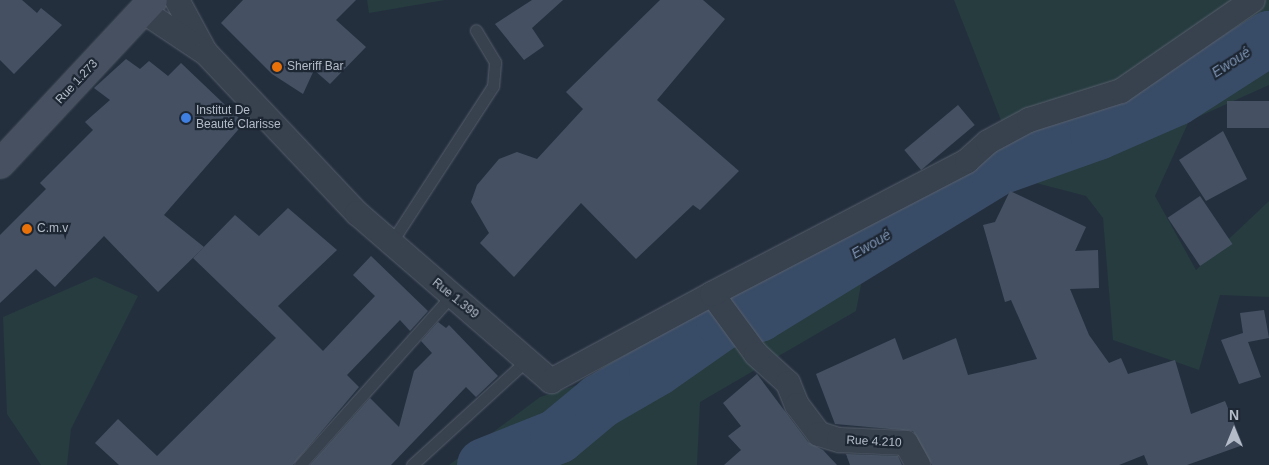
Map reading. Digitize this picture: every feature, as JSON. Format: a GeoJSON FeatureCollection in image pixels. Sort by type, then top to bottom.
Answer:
{"type":"FeatureCollection","features":[{"type":"Feature","properties":{"kind":"main road","name":"Rue 1.273"},"geometry":{"type":"LineString","coordinates":[[0,164],[142,4]]}},
{"type":"Feature","properties":{"kind":"street"},"geometry":{"type":"LineString","coordinates":[[177,0],[206,54]]}},
{"type":"Feature","properties":{"kind":"street"},"geometry":{"type":"LineString","coordinates":[[715,299],[967,161],[988,142],[1029,120],[1121,91],[1253,0]]}},
{"type":"Feature","properties":{"kind":"street","name":"Rue 1.399"},"geometry":{"type":"LineString","coordinates":[[142,4],[206,54],[357,213],[529,358],[552,381],[715,299]]}},
{"type":"Feature","properties":{"kind":"street","name":"Rue 4.210"},"geometry":{"type":"LineString","coordinates":[[715,299],[756,354],[788,382],[797,405],[819,434],[839,440],[906,443],[918,465]]}},
{"type":"Feature","properties":{"kind":"lane"},"geometry":{"type":"LineString","coordinates":[[391,243],[493,86],[496,62],[476,30]]}},
{"type":"Feature","properties":{"kind":"lane"},"geometry":{"type":"LineString","coordinates":[[300,465],[452,295]]}},
{"type":"Feature","properties":{"kind":"lane"},"geometry":{"type":"LineString","coordinates":[[412,465],[529,358]]}},
{"type":"Feature","properties":{"kind":"green space"},"geometry":{"type":"Polygon","coordinates":[[[367,0],[445,0],[369,13],[367,0]]]}},
{"type":"Feature","properties":{"kind":"green space"},"geometry":{"type":"Polygon","coordinates":[[[954,0],[1269,0],[1269,85],[1189,121],[1155,196],[1196,270],[1269,201],[1269,297],[1220,295],[1199,370],[1113,340],[1103,218],[1086,196],[1005,175],[865,264],[856,311],[700,402],[697,465],[449,465],[540,397],[577,385],[640,342],[818,251],[1002,123],[954,0]]]}},
{"type":"Feature","properties":{"kind":"green space"},"geometry":{"type":"Polygon","coordinates":[[[95,277],[138,296],[71,429],[67,465],[41,465],[7,414],[3,317],[95,277]]]}},
{"type":"Feature","properties":{"kind":"building"},"geometry":{"type":"Polygon","coordinates":[[[0,0],[22,0],[37,13],[41,8],[62,25],[14,74],[0,60],[0,0]]]}},
{"type":"Feature","properties":{"kind":"building"},"geometry":{"type":"Polygon","coordinates":[[[243,0],[356,0],[336,20],[366,47],[330,84],[314,70],[303,94],[272,74],[221,23],[243,0]]]}},
{"type":"Feature","properties":{"kind":"building"},"geometry":{"type":"Polygon","coordinates":[[[532,0],[563,0],[532,28],[544,46],[524,60],[495,24],[532,0]]]}},
{"type":"Feature","properties":{"kind":"building"},"geometry":{"type":"Polygon","coordinates":[[[660,0],[703,0],[725,19],[657,100],[739,171],[700,210],[693,205],[636,259],[581,203],[514,277],[480,243],[489,233],[471,202],[477,185],[499,159],[517,152],[537,159],[583,109],[566,92],[660,0]]]}},
{"type":"Feature","properties":{"kind":"building"},"geometry":{"type":"Polygon","coordinates":[[[126,59],[140,69],[149,61],[168,76],[181,63],[244,123],[164,215],[204,247],[158,292],[104,236],[55,287],[36,269],[0,303],[0,235],[46,189],[40,183],[93,130],[85,122],[110,100],[94,88],[126,59]]]}},
{"type":"Feature","properties":{"kind":"building"},"geometry":{"type":"Polygon","coordinates":[[[1227,101],[1269,101],[1269,128],[1227,128],[1227,101]]]}},
{"type":"Feature","properties":{"kind":"building"},"geometry":{"type":"Polygon","coordinates":[[[958,105],[975,125],[921,170],[904,150],[958,105]]]}},
{"type":"Feature","properties":{"kind":"building"},"geometry":{"type":"Polygon","coordinates":[[[1223,131],[1247,179],[1206,201],[1179,160],[1223,131]]]}},
{"type":"Feature","properties":{"kind":"building"},"geometry":{"type":"Polygon","coordinates":[[[1010,191],[1086,227],[1075,251],[1098,250],[1099,288],[1070,289],[1089,335],[1109,363],[1121,358],[1128,374],[1175,360],[1191,414],[1225,401],[1243,445],[1187,465],[1148,465],[1144,455],[1119,465],[932,465],[913,431],[835,424],[816,374],[895,338],[903,360],[956,338],[968,375],[1037,359],[1011,300],[1005,302],[983,225],[995,222],[1010,191]]]}},
{"type":"Feature","properties":{"kind":"building"},"geometry":{"type":"Polygon","coordinates":[[[1200,196],[1232,244],[1200,266],[1168,218],[1200,196]]]}},
{"type":"Feature","properties":{"kind":"building"},"geometry":{"type":"Polygon","coordinates":[[[288,208],[337,250],[278,306],[323,351],[375,296],[353,275],[371,256],[428,311],[410,331],[400,320],[347,375],[359,387],[293,465],[119,465],[95,443],[118,419],[157,456],[276,338],[193,258],[235,215],[259,236],[288,208]]]}},
{"type":"Feature","properties":{"kind":"building"},"geometry":{"type":"Polygon","coordinates":[[[1264,310],[1269,338],[1248,342],[1261,377],[1239,384],[1221,340],[1243,333],[1240,313],[1264,310]]]}},
{"type":"Feature","properties":{"kind":"building"},"geometry":{"type":"Polygon","coordinates":[[[438,322],[446,328],[449,325],[498,376],[476,397],[466,387],[391,465],[310,465],[370,398],[399,427],[414,371],[432,353],[421,341],[438,322]]]}},
{"type":"Feature","properties":{"kind":"building"},"geometry":{"type":"Polygon","coordinates":[[[757,374],[808,442],[823,450],[837,465],[724,465],[741,450],[728,436],[741,426],[723,403],[757,374]]]}},
{"type":"Feature","properties":{"kind":"building"},"geometry":{"type":"Polygon","coordinates":[[[846,454],[898,456],[902,465],[850,465],[846,454]]]}},
{"type":"Feature","properties":{"kind":"waterway","name":"Ewoué"},"geometry":{"type":"LineString","coordinates":[[484,465],[557,436],[599,401],[656,368],[723,321],[758,314],[996,168],[1097,132],[1175,98],[1269,38]]}},
{"type":"Feature","properties":{"kind":"place","name":"Sheriff Bar"},"geometry":{"type":"Point","coordinates":[277,67]}},
{"type":"Feature","properties":{"kind":"place","name":"Institut De Beauté Clarisse"},"geometry":{"type":"Point","coordinates":[186,118]}},
{"type":"Feature","properties":{"kind":"place","name":"C.m.v"},"geometry":{"type":"Point","coordinates":[27,229]}}]}
